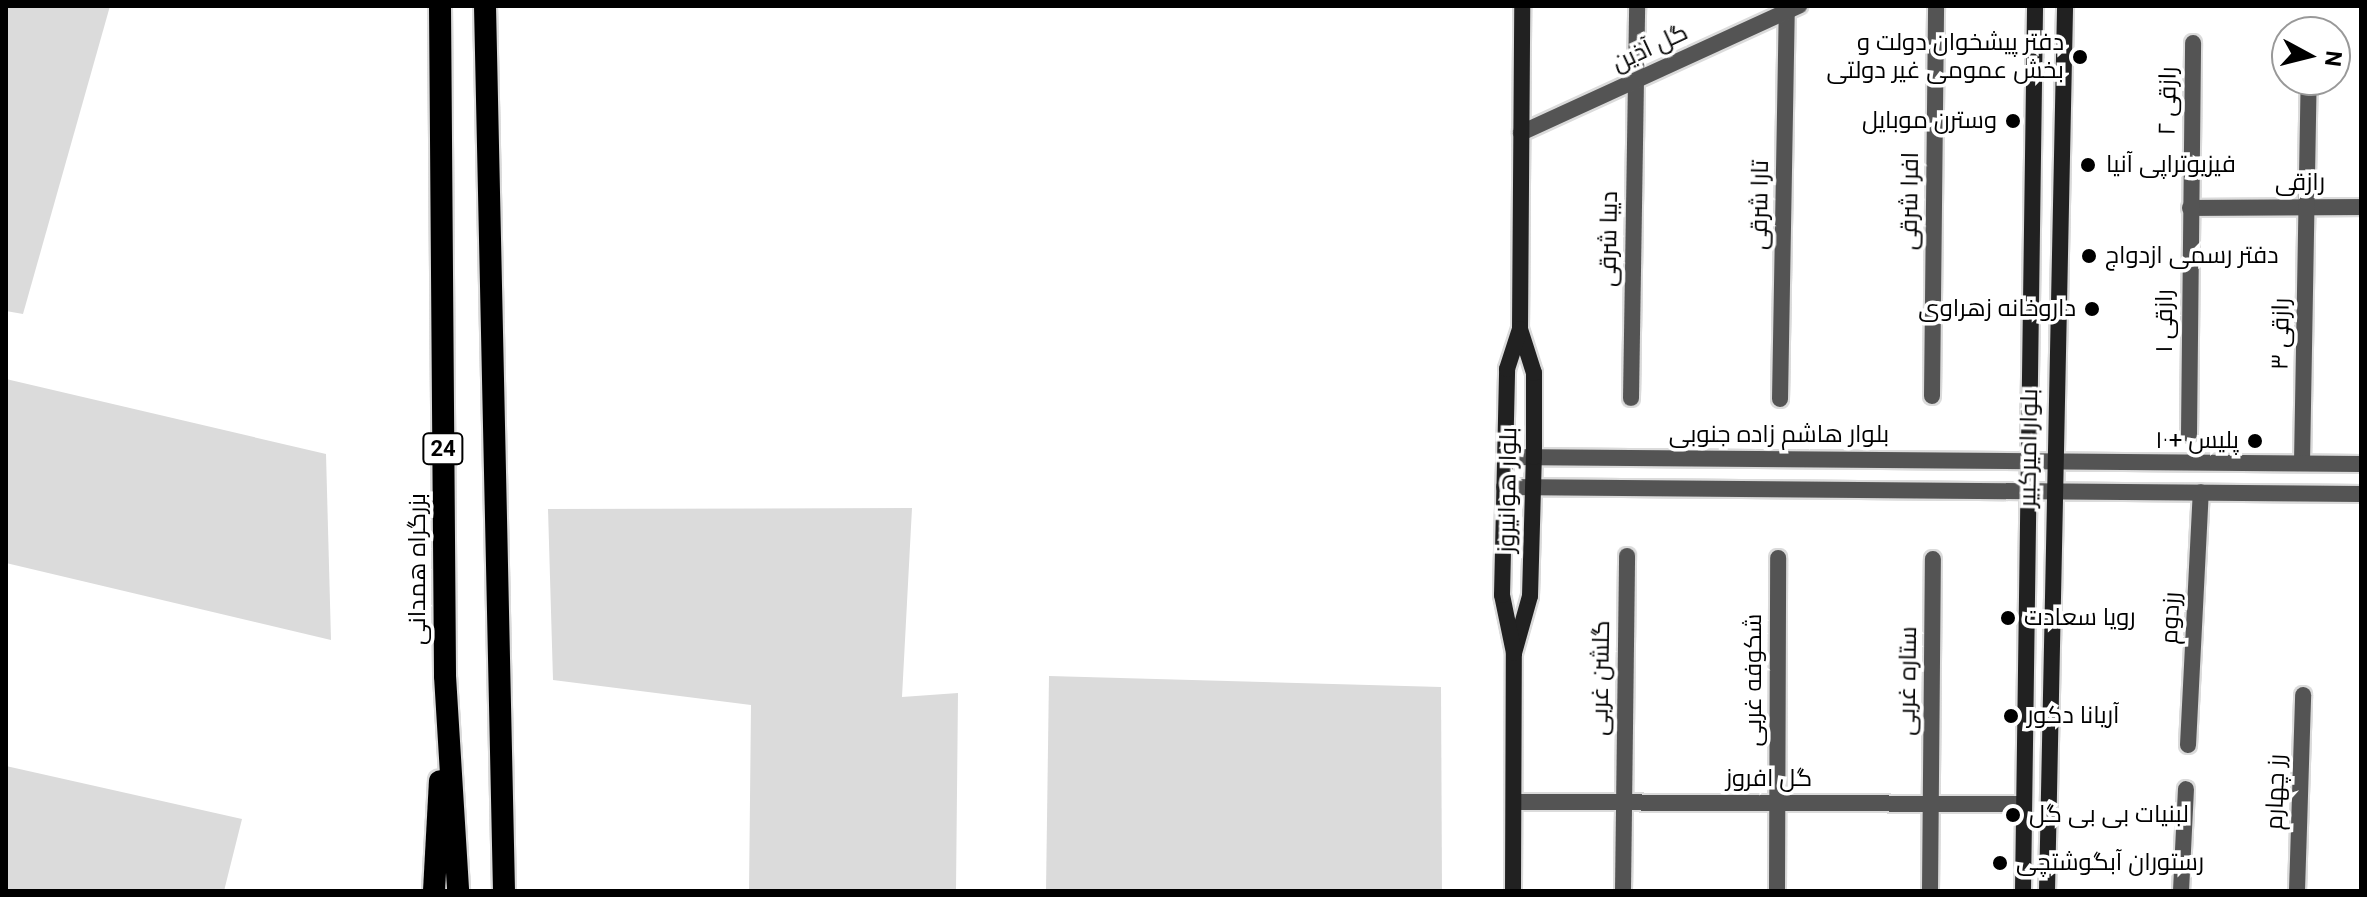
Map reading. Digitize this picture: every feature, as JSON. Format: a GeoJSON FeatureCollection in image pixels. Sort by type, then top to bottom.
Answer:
{"type":"FeatureCollection","features":[{"type":"Feature","properties":{"kind":"highway","name":"بزرگراه همدانی"},"geometry":{"type":"LineString","coordinates":[[440,6],[445,676],[458,891]]}},
{"type":"Feature","properties":{"kind":"highway","name":"24"},"geometry":{"type":"LineString","coordinates":[[485,6],[504,891]]}},
{"type":"Feature","properties":{"kind":"highway"},"geometry":{"type":"LineString","coordinates":[[434,891],[445,676]]}},
{"type":"Feature","properties":{"kind":"main road","name":"بلوار هوانیروز"},"geometry":{"type":"LineString","coordinates":[[1513,891],[1514,653],[1502,595],[1507,369],[1520,329],[1522,6]]}},
{"type":"Feature","properties":{"kind":"main road","name":"بلوار امیرکبیر"},"geometry":{"type":"LineString","coordinates":[[2023,891],[2026,460],[2035,6]]}},
{"type":"Feature","properties":{"kind":"main road","name":"بلوار امیرکبیر"},"geometry":{"type":"LineString","coordinates":[[2047,891],[2052,459],[2065,6]]}},
{"type":"Feature","properties":{"kind":"main road","name":"بلوار هوانیروز"},"geometry":{"type":"LineString","coordinates":[[1514,653],[1530,596],[1534,457],[1534,373],[1520,329]]}},
{"type":"Feature","properties":{"kind":"street","name":"دیبا شرقی"},"geometry":{"type":"LineString","coordinates":[[1631,398],[1637,6]]}},
{"type":"Feature","properties":{"kind":"street","name":"افرا شرقی"},"geometry":{"type":"LineString","coordinates":[[1932,396],[1936,6]]}},
{"type":"Feature","properties":{"kind":"street","name":"گل آذین"},"geometry":{"type":"LineString","coordinates":[[1521,133],[1791,8]]}},
{"type":"Feature","properties":{"kind":"street","name":"تارا شرقی"},"geometry":{"type":"LineString","coordinates":[[1780,399],[1791,8]]}},
{"type":"Feature","properties":{"kind":"street","name":"رازقی ۲"},"geometry":{"type":"LineString","coordinates":[[2190,208],[2193,43]]}},
{"type":"Feature","properties":{"kind":"street","name":"رازقی ۳"},"geometry":{"type":"LineString","coordinates":[[2302,463],[2309,96]]}},
{"type":"Feature","properties":{"kind":"street","name":"رازقی"},"geometry":{"type":"LineString","coordinates":[[2190,208],[2361,207]]}},
{"type":"Feature","properties":{"kind":"street","name":"رازقی ۱"},"geometry":{"type":"LineString","coordinates":[[2189,434],[2190,208]]}},
{"type":"Feature","properties":{"kind":"street","name":"بلوار هاشم زاده جنوبی"},"geometry":{"type":"LineString","coordinates":[[1505,457],[2052,459],[2361,464]]}},
{"type":"Feature","properties":{"kind":"street"},"geometry":{"type":"LineString","coordinates":[[1504,487],[2361,494]]}},
{"type":"Feature","properties":{"kind":"street","name":"رزدوم"},"geometry":{"type":"LineString","coordinates":[[2188,745],[2201,492]]}},
{"type":"Feature","properties":{"kind":"street","name":"گلشن غربی"},"geometry":{"type":"LineString","coordinates":[[1623,891],[1627,556]]}},
{"type":"Feature","properties":{"kind":"street","name":"شکوفه غربی"},"geometry":{"type":"LineString","coordinates":[[1777,891],[1778,558]]}},
{"type":"Feature","properties":{"kind":"street","name":"ستاره غربی"},"geometry":{"type":"LineString","coordinates":[[1930,891],[1933,559]]}},
{"type":"Feature","properties":{"kind":"street","name":"رز چهارم"},"geometry":{"type":"LineString","coordinates":[[2297,891],[2303,695]]}},
{"type":"Feature","properties":{"kind":"street"},"geometry":{"type":"LineString","coordinates":[[2181,891],[2186,789]]}},
{"type":"Feature","properties":{"kind":"street","name":"گل افروز"},"geometry":{"type":"LineString","coordinates":[[1514,802],[2023,804]]}},
{"type":"Feature","properties":{"kind":"shaded area"},"geometry":{"type":"Polygon","coordinates":[[[6,6],[110,6],[23,314],[6,311],[6,6]]]}},
{"type":"Feature","properties":{"kind":"shaded area"},"geometry":{"type":"Polygon","coordinates":[[[6,379],[326,454],[331,640],[6,563],[6,379]]]}},
{"type":"Feature","properties":{"kind":"shaded area"},"geometry":{"type":"Polygon","coordinates":[[[912,508],[902,697],[958,693],[956,891],[749,891],[751,705],[553,680],[548,509],[912,508]]]}},
{"type":"Feature","properties":{"kind":"shaded area"},"geometry":{"type":"Polygon","coordinates":[[[1049,676],[1441,687],[1442,891],[1046,891],[1049,676]]]}},
{"type":"Feature","properties":{"kind":"shaded area"},"geometry":{"type":"Polygon","coordinates":[[[6,766],[242,819],[224,891],[6,891],[6,766]]]}},
{"type":"Feature","properties":{"kind":"place","name":"دفتر پیشخوان دولت و بخش عمومی غیر دولتی"},"geometry":{"type":"Point","coordinates":[2080,57]}},
{"type":"Feature","properties":{"kind":"place","name":"وسترن موبایل"},"geometry":{"type":"Point","coordinates":[2013,121]}},
{"type":"Feature","properties":{"kind":"place","name":"فیزیوتراپی آنیا"},"geometry":{"type":"Point","coordinates":[2088,165]}},
{"type":"Feature","properties":{"kind":"place","name":"دفتر رسمی ازدواج"},"geometry":{"type":"Point","coordinates":[2089,256]}},
{"type":"Feature","properties":{"kind":"place","name":"داروخانه زهراوی"},"geometry":{"type":"Point","coordinates":[2092,309]}},
{"type":"Feature","properties":{"kind":"place","name":"پلیس +۱۰"},"geometry":{"type":"Point","coordinates":[2255,441]}},
{"type":"Feature","properties":{"kind":"place","name":"رویا سعادت"},"geometry":{"type":"Point","coordinates":[2008,618]}},
{"type":"Feature","properties":{"kind":"place","name":"آریانا دکور"},"geometry":{"type":"Point","coordinates":[2011,716]}},
{"type":"Feature","properties":{"kind":"place","name":"لبنیات بی بی گل"},"geometry":{"type":"Point","coordinates":[2013,815]}},
{"type":"Feature","properties":{"kind":"place","name":"رستوران آبگوشتچی"},"geometry":{"type":"Point","coordinates":[2000,863]}}]}
